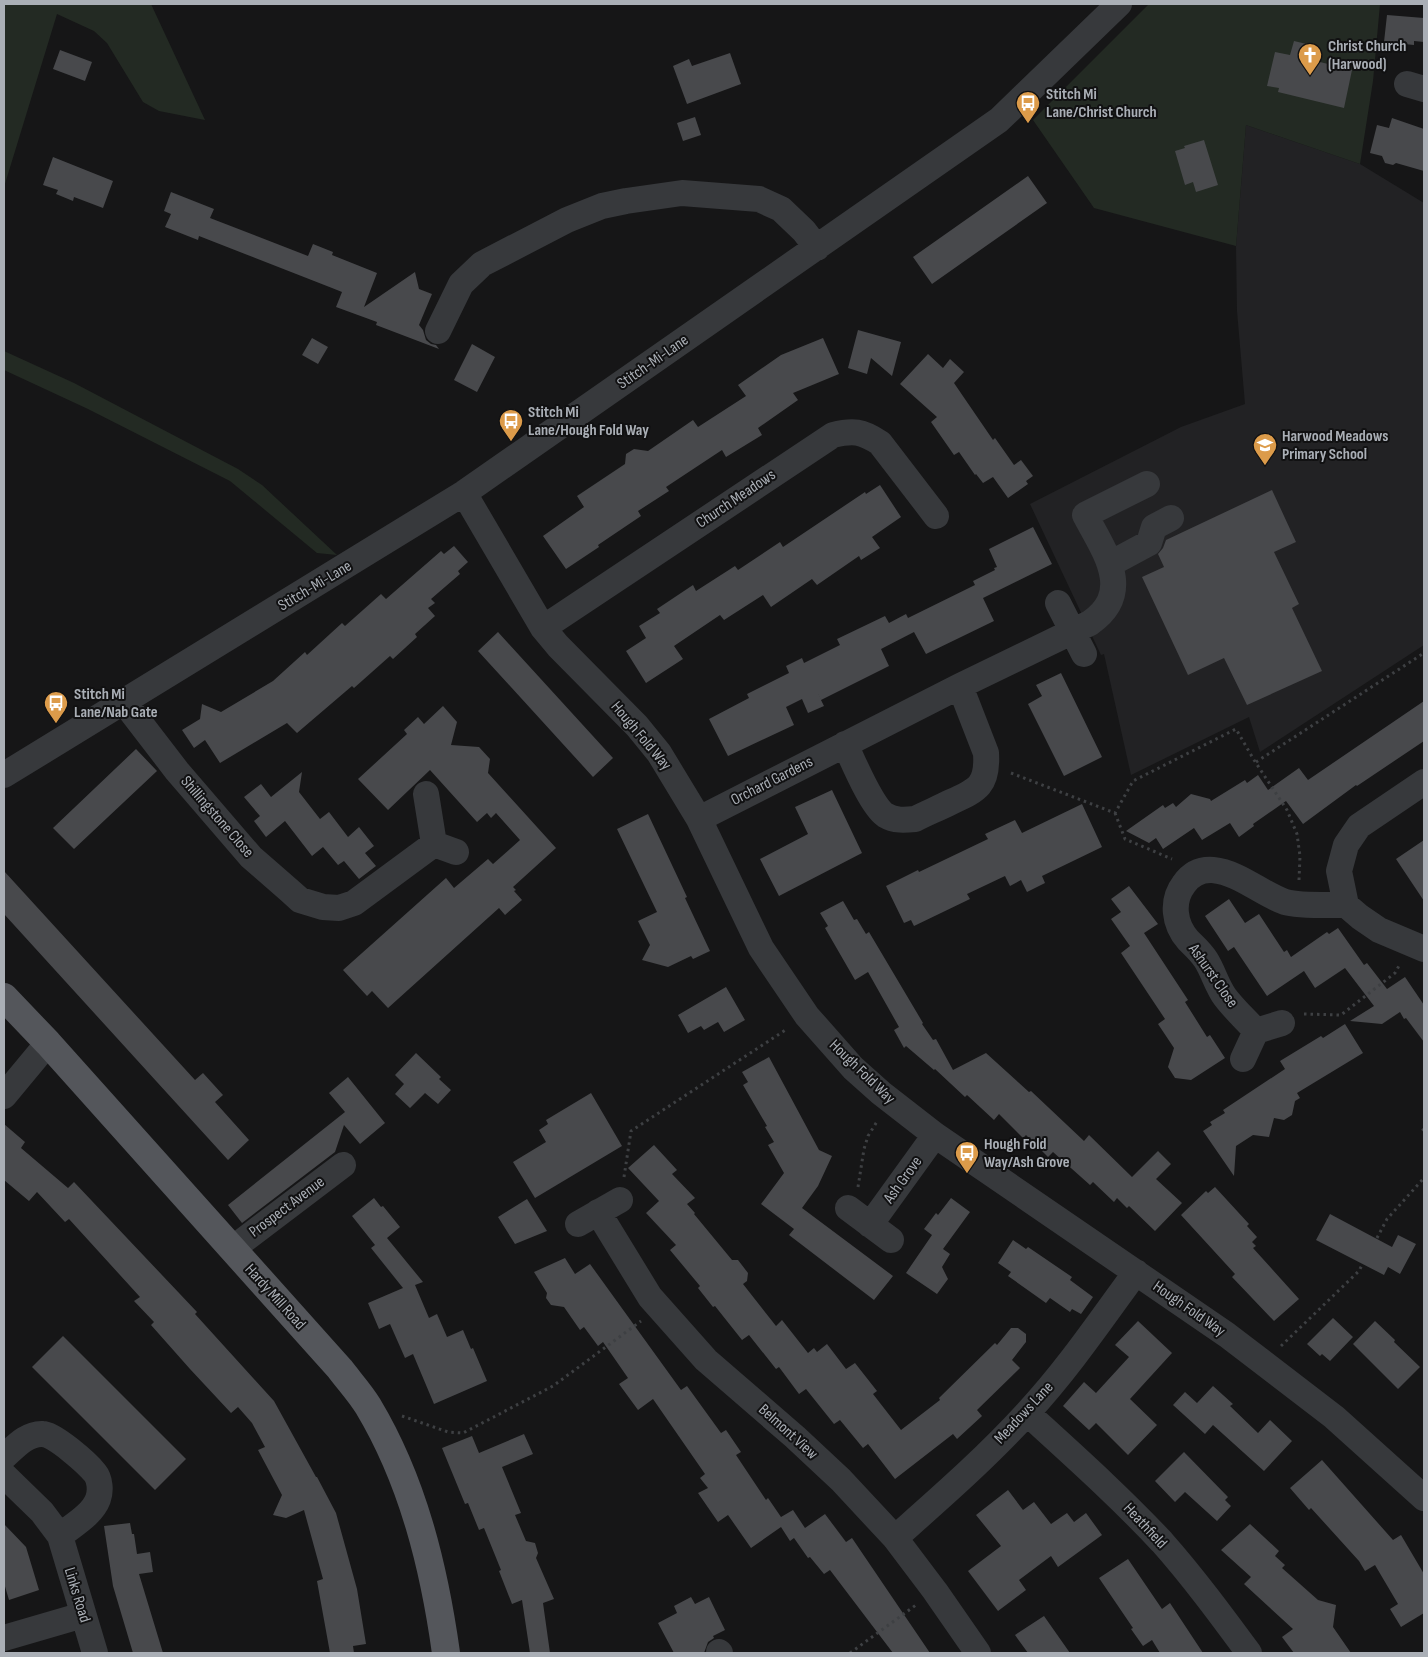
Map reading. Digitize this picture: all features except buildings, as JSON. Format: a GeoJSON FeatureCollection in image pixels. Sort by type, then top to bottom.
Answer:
{"type":"FeatureCollection","features":[{"type":"Feature","properties":{"kind":"main road","name":"Hardy Mill Road"},"geometry":{"type":"LineString","coordinates":[[4,997],[48,1043],[340,1369],[367,1404],[386,1441],[416,1512],[440,1605],[446,1653]]}},
{"type":"Feature","properties":{"kind":"street","name":"Stitch-Mi-Lane"},"geometry":{"type":"LineString","coordinates":[[4,775],[464,493],[999,120],[1119,4]]}},
{"type":"Feature","properties":{"kind":"street"},"geometry":{"type":"LineString","coordinates":[[438,332],[461,284],[482,264],[567,220],[602,206],[682,193],[760,199],[781,209],[804,231],[816,248]]}},
{"type":"Feature","properties":{"kind":"street","name":"Church Meadows"},"geometry":{"type":"LineString","coordinates":[[543,628],[833,435],[844,432],[857,432],[869,436],[880,443],[929,489],[936,516]]}},
{"type":"Feature","properties":{"kind":"street"},"geometry":{"type":"LineString","coordinates":[[1147,484],[1085,515],[1110,564],[1149,543],[1154,527],[1171,518]]}},
{"type":"Feature","properties":{"kind":"street","name":"Hough Fold Way"},"geometry":{"type":"LineString","coordinates":[[464,493],[543,628],[644,734],[659,753],[699,818],[761,948],[806,1016],[853,1068],[891,1101],[935,1135],[1227,1335],[1334,1417],[1424,1498]]}},
{"type":"Feature","properties":{"kind":"street","name":"Orchard Gardens"},"geometry":{"type":"LineString","coordinates":[[699,818],[960,686],[1078,643],[1090,623],[1098,618],[1106,609],[1114,575],[1110,564]]}},
{"type":"Feature","properties":{"kind":"street"},"geometry":{"type":"LineString","coordinates":[[1058,603],[1078,643]]}},
{"type":"Feature","properties":{"kind":"street"},"geometry":{"type":"LineString","coordinates":[[845,744],[875,803],[886,815],[896,819],[915,819],[972,793],[985,776],[986,753],[960,686]]}},
{"type":"Feature","properties":{"kind":"street","name":"Shillingstone Close"},"geometry":{"type":"LineString","coordinates":[[124,702],[177,771],[251,857],[300,900],[330,918],[339,908],[354,903],[445,848],[426,794]]}},
{"type":"Feature","properties":{"kind":"street"},"geometry":{"type":"LineString","coordinates":[[1417,946],[1379,930],[1346,905],[1339,871],[1346,845],[1358,826],[1424,782]]}},
{"type":"Feature","properties":{"kind":"street","name":"Ashurst Close"},"geometry":{"type":"LineString","coordinates":[[1256,1031],[1225,996],[1205,958],[1182,931],[1177,920],[1177,897],[1189,877],[1199,871],[1222,871],[1288,903],[1346,905]]}},
{"type":"Feature","properties":{"kind":"street"},"geometry":{"type":"LineString","coordinates":[[1242,1058],[1256,1031],[1282,1023]]}},
{"type":"Feature","properties":{"kind":"street"},"geometry":{"type":"LineString","coordinates":[[4,1096],[48,1043]]}},
{"type":"Feature","properties":{"kind":"street","name":"Ash Grove"},"geometry":{"type":"LineString","coordinates":[[870,1225],[935,1135]]}},
{"type":"Feature","properties":{"kind":"street","name":"Prospect Avenue"},"geometry":{"type":"LineString","coordinates":[[232,1249],[343,1165]]}},
{"type":"Feature","properties":{"kind":"street","name":"Belmont View"},"geometry":{"type":"LineString","coordinates":[[620,1200],[588,1218],[650,1298],[706,1360],[795,1437],[841,1480],[895,1538],[936,1592],[978,1653]]}},
{"type":"Feature","properties":{"kind":"street"},"geometry":{"type":"LineString","coordinates":[[848,1208],[891,1240]]}},
{"type":"Feature","properties":{"kind":"street","name":"Meadows Lane"},"geometry":{"type":"LineString","coordinates":[[895,1538],[950,1489],[1027,1413],[1083,1345],[1136,1272]]}},
{"type":"Feature","properties":{"kind":"street","name":"Heathfield"},"geometry":{"type":"LineString","coordinates":[[1027,1413],[1107,1486],[1163,1544],[1217,1610],[1249,1653]]}},
{"type":"Feature","properties":{"kind":"street"},"geometry":{"type":"LineString","coordinates":[[4,1457],[32,1435],[43,1434],[59,1440],[96,1473],[100,1485],[99,1497],[94,1506],[88,1514],[60,1536]]}},
{"type":"Feature","properties":{"kind":"street","name":"Links Road"},"geometry":{"type":"LineString","coordinates":[[4,1476],[42,1512],[60,1536],[95,1653]]}},
{"type":"Feature","properties":{"kind":"street"},"geometry":{"type":"LineString","coordinates":[[4,1638],[83,1615]]}},
{"type":"Feature","properties":{"kind":"path"},"geometry":{"type":"LineString","coordinates":[[1256,762],[1424,653]]}},
{"type":"Feature","properties":{"kind":"path"},"geometry":{"type":"LineString","coordinates":[[1115,812],[1134,781],[1236,729],[1287,810],[1297,834],[1300,856],[1298,903]]}},
{"type":"Feature","properties":{"kind":"path"},"geometry":{"type":"LineString","coordinates":[[987,764],[1115,812],[1126,839],[1157,852]]}},
{"type":"Feature","properties":{"kind":"path"},"geometry":{"type":"LineString","coordinates":[[1282,1023],[1296,1014],[1341,1015],[1395,973],[1417,946]]}},
{"type":"Feature","properties":{"kind":"path"},"geometry":{"type":"LineString","coordinates":[[620,1200],[630,1131],[806,1016]]}},
{"type":"Feature","properties":{"kind":"path"},"geometry":{"type":"LineString","coordinates":[[848,1208],[858,1185],[861,1160],[868,1136],[891,1101]]}},
{"type":"Feature","properties":{"kind":"path"},"geometry":{"type":"LineString","coordinates":[[1424,1129],[1422,1131],[1424,1133]]}},
{"type":"Feature","properties":{"kind":"path"},"geometry":{"type":"LineString","coordinates":[[1377,1238],[1387,1219],[1424,1178]]}},
{"type":"Feature","properties":{"kind":"path"},"geometry":{"type":"LineString","coordinates":[[1264,1363],[1362,1266]]}},
{"type":"Feature","properties":{"kind":"path"},"geometry":{"type":"LineString","coordinates":[[367,1404],[448,1432],[463,1433],[554,1386],[659,1308]]}},
{"type":"Feature","properties":{"kind":"path"},"geometry":{"type":"LineString","coordinates":[[850,1653],[936,1592]]}},
{"type":"Feature","properties":{"kind":"shaded area"},"geometry":{"type":"Polygon","coordinates":[[[4,4],[151,4],[205,120],[159,111],[143,102],[107,43],[94,31],[57,14],[4,187],[4,4]]]}},
{"type":"Feature","properties":{"kind":"shaded area"},"geometry":{"type":"Polygon","coordinates":[[[1149,4],[1380,4],[1373,81],[1360,164],[1246,125],[1236,246],[1094,208],[1033,120],[1149,4]]]}},
{"type":"Feature","properties":{"kind":"shaded area","name":"Harwood Meadows Primary School"},"geometry":{"type":"Polygon","coordinates":[[[1246,125],[1360,164],[1424,203],[1424,645],[1260,752],[1249,717],[1131,775],[1104,654],[1101,655],[1030,504],[1181,427],[1245,404],[1237,311],[1236,246],[1246,125]]]}},
{"type":"Feature","properties":{"kind":"shaded area"},"geometry":{"type":"Polygon","coordinates":[[[4,351],[74,383],[238,469],[262,485],[337,555],[317,553],[230,481],[88,409],[4,370],[4,351]]]}},
{"type":"Feature","properties":{"kind":"place","name":"Christ Church (Harwood)"},"geometry":{"type":"Point","coordinates":[1310,76]}},
{"type":"Feature","properties":{"kind":"place","name":"Stitch Mi Lane/Christ Church"},"geometry":{"type":"Point","coordinates":[1028,124]}},
{"type":"Feature","properties":{"kind":"place","name":"Stitch Mi Lane/Hough Fold Way"},"geometry":{"type":"Point","coordinates":[511,442]}},
{"type":"Feature","properties":{"kind":"place","name":"Harwood Meadows Primary School"},"geometry":{"type":"Point","coordinates":[1265,466]}},
{"type":"Feature","properties":{"kind":"place","name":"Stitch Mi Lane/Nab Gate"},"geometry":{"type":"Point","coordinates":[56,724]}},
{"type":"Feature","properties":{"kind":"place","name":"Hough Fold Way/Ash Grove"},"geometry":{"type":"Point","coordinates":[967,1174]}}]}
